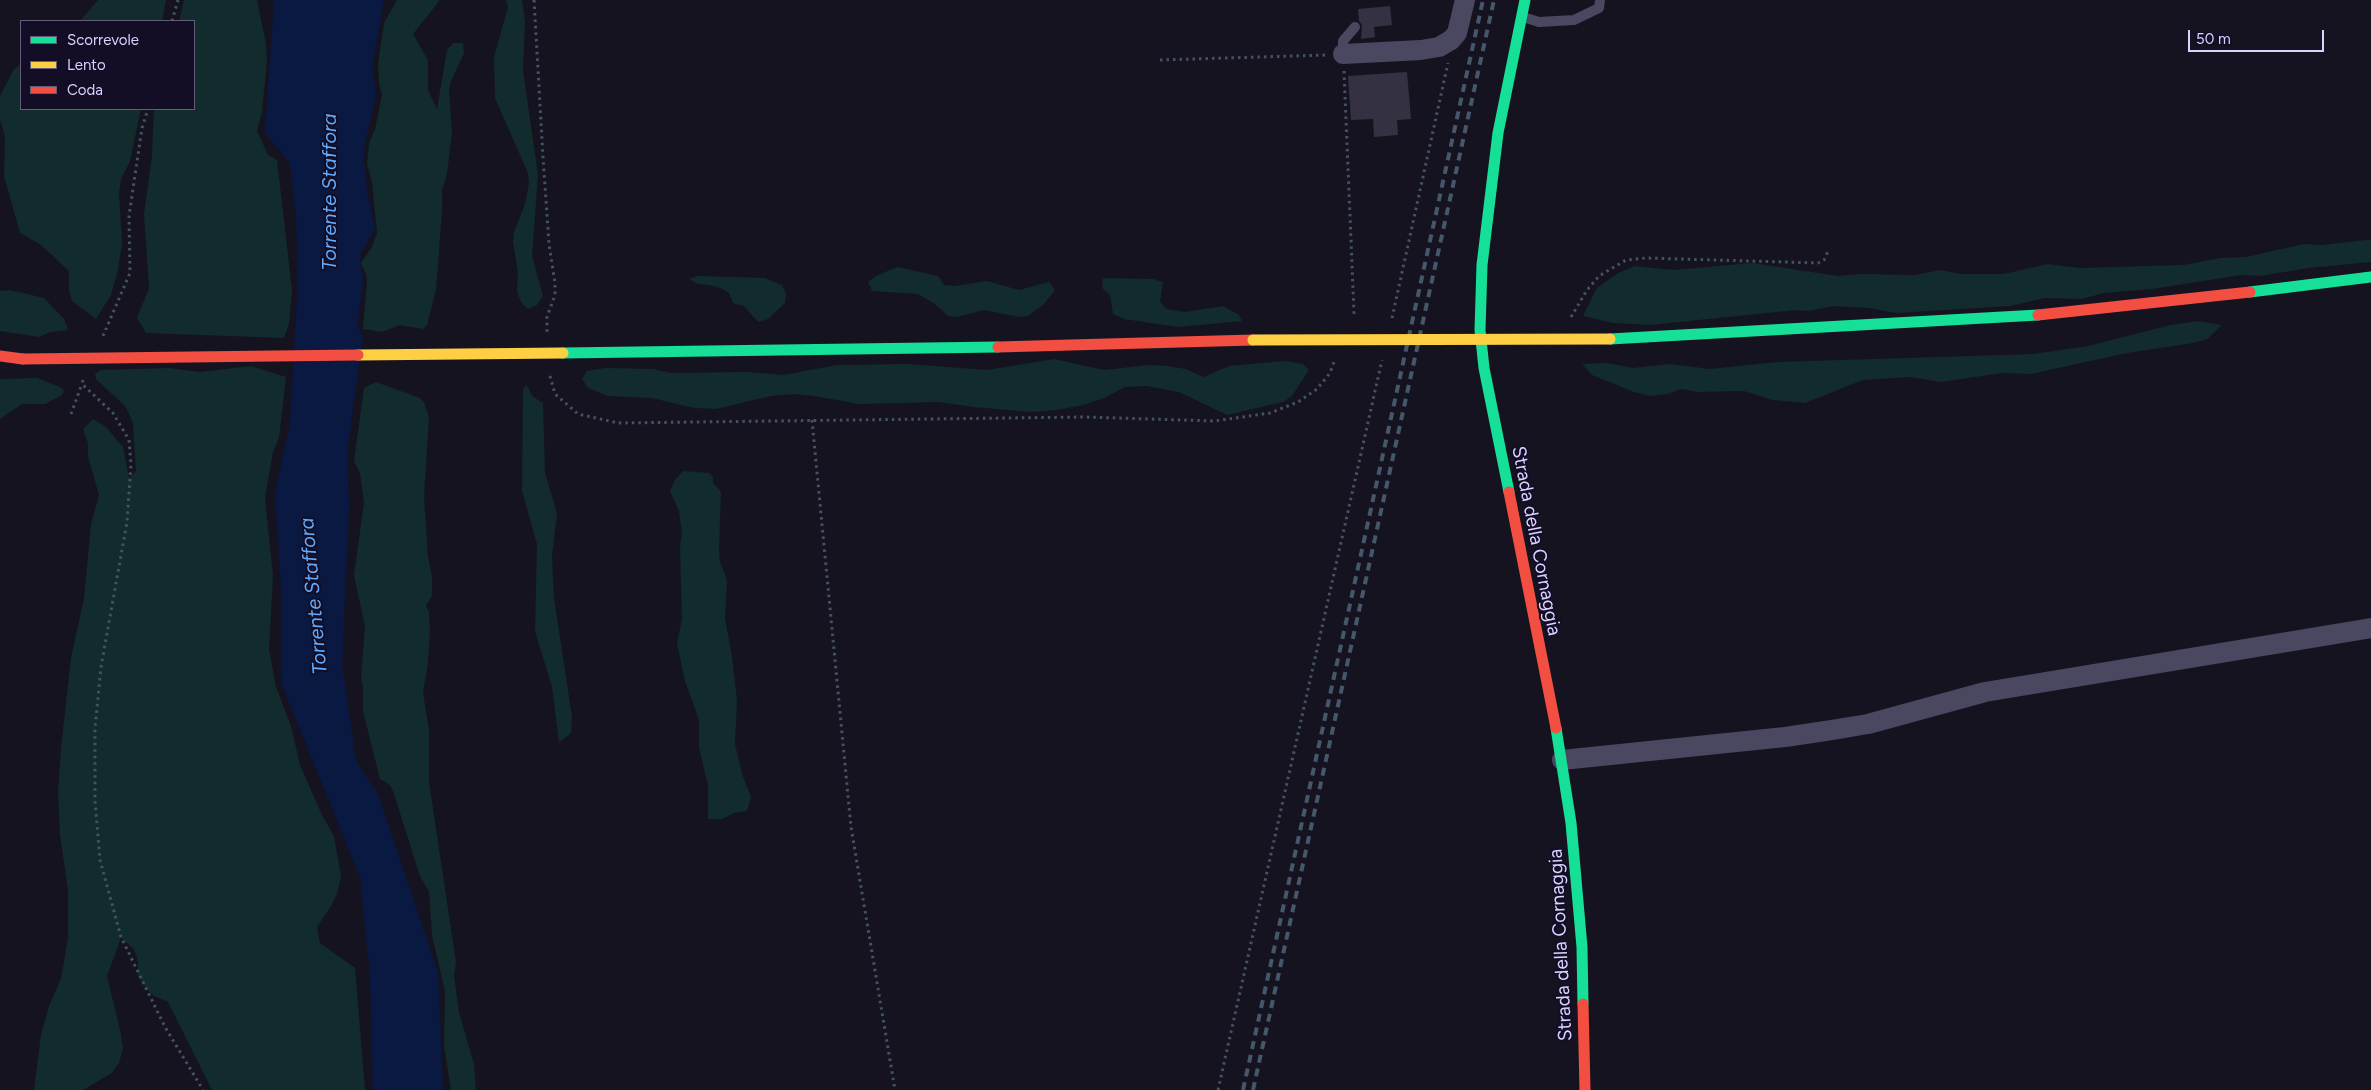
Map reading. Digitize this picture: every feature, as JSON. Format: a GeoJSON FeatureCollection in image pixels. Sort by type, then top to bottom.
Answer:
{"type":"FeatureCollection","features":[{"type":"Feature","properties":{"kind":"main road","name":"Strada della Cornaggia"},"geometry":{"type":"LineString","coordinates":[[1525,0],[1498,133],[1482,265],[1480,330],[1484,368],[1562,760],[1579,904],[1585,1090]]}},
{"type":"Feature","properties":{"kind":"main road"},"geometry":{"type":"LineString","coordinates":[[0,356],[23,359],[920,348],[1252,340],[1610,339],[2016,317],[2272,290],[2371,277]]}},
{"type":"Feature","properties":{"kind":"street"},"geometry":{"type":"LineString","coordinates":[[1343,54],[1430,50],[1451,40],[1457,33],[1466,0]]}},
{"type":"Feature","properties":{"kind":"street"},"geometry":{"type":"LineString","coordinates":[[1562,760],[1785,737],[1832,730],[1868,724],[1985,692],[2371,628]]}},
{"type":"Feature","properties":{"kind":"lane"},"geometry":{"type":"LineString","coordinates":[[1522,16],[1539,22],[1574,20],[1599,8],[1600,0]]}},
{"type":"Feature","properties":{"kind":"lane"},"geometry":{"type":"LineString","coordinates":[[1343,54],[1343,41],[1355,27]]}},
{"type":"Feature","properties":{"kind":"path"},"geometry":{"type":"LineString","coordinates":[[172,20],[178,0]]}},
{"type":"Feature","properties":{"kind":"path"},"geometry":{"type":"LineString","coordinates":[[534,0],[549,244],[555,283],[555,295],[547,317],[547,336]]}},
{"type":"Feature","properties":{"kind":"path"},"geometry":{"type":"LineString","coordinates":[[1390,326],[1451,50],[1451,40]]}},
{"type":"Feature","properties":{"kind":"path"},"geometry":{"type":"LineString","coordinates":[[1160,60],[1343,54],[1354,313],[1351,322]]}},
{"type":"Feature","properties":{"kind":"path"},"geometry":{"type":"LineString","coordinates":[[100,344],[130,273],[129,216],[142,128],[148,110]]}},
{"type":"Feature","properties":{"kind":"path"},"geometry":{"type":"LineString","coordinates":[[1570,318],[1587,290],[1599,276],[1626,260],[1646,258],[1818,263],[1824,260],[1829,250]]}},
{"type":"Feature","properties":{"kind":"path"},"geometry":{"type":"LineString","coordinates":[[1218,1090],[1384,354]]}},
{"type":"Feature","properties":{"kind":"path"},"geometry":{"type":"LineString","coordinates":[[548,372],[555,394],[578,414],[618,422],[1085,417],[1215,421],[1270,413],[1298,402],[1317,389],[1330,372],[1337,356]]}},
{"type":"Feature","properties":{"kind":"path"},"geometry":{"type":"LineString","coordinates":[[71,414],[85,376]]}},
{"type":"Feature","properties":{"kind":"path"},"geometry":{"type":"LineString","coordinates":[[82,384],[113,413],[129,440],[131,464],[127,522],[101,667],[95,728],[94,801],[100,860],[121,937],[165,1027],[203,1090]]}},
{"type":"Feature","properties":{"kind":"path"},"geometry":{"type":"LineString","coordinates":[[812,420],[851,827],[895,1090]]}},
{"type":"Feature","properties":{"kind":"green space"},"geometry":{"type":"Polygon","coordinates":[[[98,0],[166,0],[162,20],[81,20],[98,0]]]}},
{"type":"Feature","properties":{"kind":"green space"},"geometry":{"type":"Polygon","coordinates":[[[184,0],[257,0],[266,44],[267,61],[262,112],[257,131],[268,155],[277,160],[292,290],[289,324],[284,338],[146,333],[137,318],[149,288],[144,214],[152,156],[154,110],[195,110],[195,20],[179,20],[184,0]]]}},
{"type":"Feature","properties":{"kind":"green space"},"geometry":{"type":"Polygon","coordinates":[[[397,0],[440,0],[413,34],[428,60],[428,90],[437,109],[447,50],[453,43],[463,43],[464,53],[451,81],[449,91],[452,132],[447,174],[442,190],[436,290],[427,325],[423,329],[400,325],[382,332],[363,329],[367,280],[361,263],[372,247],[377,233],[372,182],[367,164],[369,143],[375,129],[382,95],[378,64],[384,23],[397,0]]]}},
{"type":"Feature","properties":{"kind":"green space"},"geometry":{"type":"Polygon","coordinates":[[[506,0],[522,0],[525,22],[523,70],[538,175],[532,256],[543,296],[537,305],[528,309],[521,302],[517,292],[518,273],[513,242],[514,232],[525,204],[529,183],[528,173],[495,98],[494,57],[508,7],[506,0]]]}},
{"type":"Feature","properties":{"kind":"green space"},"geometry":{"type":"Polygon","coordinates":[[[20,65],[20,110],[141,110],[130,161],[121,179],[119,193],[122,243],[118,270],[111,295],[96,319],[72,301],[69,290],[69,271],[40,244],[20,233],[4,176],[5,136],[0,120],[0,96],[14,69],[20,65]]]}},
{"type":"Feature","properties":{"kind":"green space"},"geometry":{"type":"Polygon","coordinates":[[[2371,240],[2371,262],[2309,268],[2260,276],[2241,275],[2152,289],[2104,293],[2082,299],[2045,298],[2010,306],[1897,313],[1869,308],[1833,306],[1808,311],[1796,310],[1650,325],[1613,323],[1583,316],[1597,288],[1618,273],[1635,266],[1673,270],[1753,263],[1838,276],[1860,274],[1915,275],[1941,270],[1960,274],[2004,274],[2047,264],[2080,268],[2183,265],[2221,258],[2246,257],[2304,244],[2321,245],[2371,240]]]}},
{"type":"Feature","properties":{"kind":"green space"},"geometry":{"type":"Polygon","coordinates":[[[897,267],[938,276],[944,285],[954,286],[987,281],[1019,290],[1049,282],[1055,290],[1044,304],[1028,316],[1019,317],[984,310],[957,317],[948,316],[935,304],[918,294],[872,291],[868,282],[876,276],[897,267]]]}},
{"type":"Feature","properties":{"kind":"green space"},"geometry":{"type":"Polygon","coordinates":[[[698,276],[765,278],[782,285],[786,294],[785,303],[768,319],[758,322],[744,306],[733,303],[729,293],[721,288],[698,284],[689,279],[698,276]]]}},
{"type":"Feature","properties":{"kind":"green space"},"geometry":{"type":"Polygon","coordinates":[[[1103,278],[1153,279],[1163,282],[1160,302],[1167,309],[1185,312],[1223,306],[1239,315],[1242,321],[1178,327],[1124,319],[1113,314],[1110,295],[1102,288],[1103,278]]]}},
{"type":"Feature","properties":{"kind":"green space"},"geometry":{"type":"Polygon","coordinates":[[[10,290],[44,298],[64,319],[68,330],[50,332],[39,337],[0,331],[0,291],[10,290]]]}},
{"type":"Feature","properties":{"kind":"green space"},"geometry":{"type":"Polygon","coordinates":[[[2198,321],[2222,325],[2207,339],[2193,343],[2127,353],[2031,374],[2002,373],[1941,382],[1910,377],[1863,380],[1805,403],[1773,400],[1744,391],[1697,392],[1682,389],[1667,394],[1650,396],[1634,392],[1592,375],[1582,364],[1607,363],[1633,368],[1670,364],[1710,369],[1777,362],[2033,354],[2088,346],[2170,325],[2198,321]]]}},
{"type":"Feature","properties":{"kind":"green space"},"geometry":{"type":"Polygon","coordinates":[[[1054,359],[1104,370],[1148,365],[1168,366],[1186,369],[1203,377],[1229,366],[1284,361],[1303,364],[1309,370],[1292,396],[1283,402],[1227,415],[1179,392],[1146,386],[1125,387],[1104,398],[1083,405],[1031,412],[938,402],[859,404],[794,394],[771,396],[716,409],[694,408],[652,398],[608,396],[588,388],[582,379],[587,371],[605,368],[653,369],[671,373],[748,372],[784,375],[836,365],[908,364],[987,370],[1054,359]]]}},
{"type":"Feature","properties":{"kind":"green space"},"geometry":{"type":"Polygon","coordinates":[[[251,366],[286,377],[279,438],[273,452],[265,498],[273,576],[269,649],[276,687],[291,726],[300,765],[322,815],[334,836],[341,876],[337,894],[317,927],[320,943],[355,968],[365,1090],[212,1090],[168,1002],[154,996],[145,987],[138,976],[138,961],[134,949],[121,938],[107,976],[123,1048],[119,1063],[112,1073],[83,1090],[34,1090],[41,1035],[49,1006],[61,979],[68,937],[68,890],[60,835],[58,793],[61,748],[71,658],[84,598],[91,524],[99,495],[88,456],[88,443],[83,429],[93,419],[106,427],[123,447],[129,478],[136,471],[133,423],[126,407],[96,379],[95,374],[101,370],[169,368],[200,372],[251,366]]]}},
{"type":"Feature","properties":{"kind":"green space"},"geometry":{"type":"Polygon","coordinates":[[[37,378],[64,390],[62,395],[45,404],[22,404],[0,419],[0,379],[37,378]]]}},
{"type":"Feature","properties":{"kind":"green space"},"geometry":{"type":"Polygon","coordinates":[[[376,382],[420,398],[429,417],[424,497],[432,596],[426,606],[429,612],[430,630],[428,663],[423,693],[429,730],[429,782],[456,962],[454,975],[459,1013],[474,1064],[476,1090],[451,1090],[444,1046],[445,991],[432,935],[429,892],[420,876],[393,791],[390,785],[380,779],[363,711],[361,677],[365,627],[354,575],[364,503],[360,473],[354,461],[364,388],[376,382]]]}},
{"type":"Feature","properties":{"kind":"green space"},"geometry":{"type":"Polygon","coordinates":[[[527,385],[532,396],[543,403],[545,473],[557,513],[552,556],[554,598],[572,717],[571,733],[559,742],[552,687],[535,631],[537,544],[522,491],[523,389],[527,385]]]}},
{"type":"Feature","properties":{"kind":"green space"},"geometry":{"type":"Polygon","coordinates":[[[683,471],[709,473],[713,477],[713,483],[721,492],[719,549],[720,562],[727,580],[725,618],[737,700],[735,744],[742,774],[751,797],[747,811],[734,813],[722,819],[708,819],[708,786],[699,747],[699,720],[685,681],[677,643],[682,619],[680,546],[682,533],[679,511],[670,491],[675,480],[683,471]]]}},
{"type":"Feature","properties":{"kind":"water","name":"Torrente Staffora"},"geometry":{"type":"Polygon","coordinates":[[[274,0],[384,0],[372,68],[376,96],[363,152],[367,191],[375,228],[360,255],[363,284],[357,324],[363,336],[347,453],[349,509],[342,664],[356,761],[379,796],[438,972],[443,1090],[373,1090],[370,977],[360,877],[282,685],[281,589],[275,493],[290,423],[298,280],[296,217],[290,163],[265,133],[274,0]]]}},
{"type":"Feature","properties":{"kind":"building"},"geometry":{"type":"Polygon","coordinates":[[[1390,6],[1392,25],[1374,27],[1375,37],[1361,39],[1362,25],[1359,21],[1358,9],[1390,6]]]}},
{"type":"Feature","properties":{"kind":"building"},"geometry":{"type":"Polygon","coordinates":[[[1407,72],[1411,119],[1397,120],[1398,135],[1374,137],[1373,119],[1351,120],[1348,76],[1407,72]]]}},
{"type":"Feature","properties":{"kind":"railway"},"geometry":{"type":"LineString","coordinates":[[1243,1090],[1483,0]]}},
{"type":"Feature","properties":{"kind":"railway"},"geometry":{"type":"LineString","coordinates":[[1253,1090],[1494,0]]}},
{"type":"Feature","properties":{"kind":"traffic: fast"},"geometry":{"type":"LineString","coordinates":[[1509,492],[1484,368],[1480,330],[1482,265],[1498,133],[1525,0]]}},
{"type":"Feature","properties":{"kind":"traffic: fast"},"geometry":{"type":"LineString","coordinates":[[2250,292],[2371,277]]}},
{"type":"Feature","properties":{"kind":"traffic: fast"},"geometry":{"type":"LineString","coordinates":[[1610,339],[2038,315]]}},
{"type":"Feature","properties":{"kind":"traffic: fast"},"geometry":{"type":"LineString","coordinates":[[563,353],[998,347]]}},
{"type":"Feature","properties":{"kind":"traffic: fast"},"geometry":{"type":"LineString","coordinates":[[1556,728],[1571,823],[1582,947],[1583,1004]]}},
{"type":"Feature","properties":{"kind":"traffic: jam"},"geometry":{"type":"LineString","coordinates":[[2038,315],[2250,292]]}},
{"type":"Feature","properties":{"kind":"traffic: jam"},"geometry":{"type":"LineString","coordinates":[[998,347],[1253,340]]}},
{"type":"Feature","properties":{"kind":"traffic: jam"},"geometry":{"type":"LineString","coordinates":[[23,359],[358,355]]}},
{"type":"Feature","properties":{"kind":"traffic: jam"},"geometry":{"type":"LineString","coordinates":[[0,356],[23,359]]}},
{"type":"Feature","properties":{"kind":"traffic: jam"},"geometry":{"type":"LineString","coordinates":[[1509,492],[1556,728]]}},
{"type":"Feature","properties":{"kind":"traffic: jam"},"geometry":{"type":"LineString","coordinates":[[1583,1004],[1585,1090]]}},
{"type":"Feature","properties":{"kind":"traffic: slow"},"geometry":{"type":"LineString","coordinates":[[1253,340],[1610,339]]}},
{"type":"Feature","properties":{"kind":"traffic: slow"},"geometry":{"type":"LineString","coordinates":[[358,355],[563,353]]}}]}
